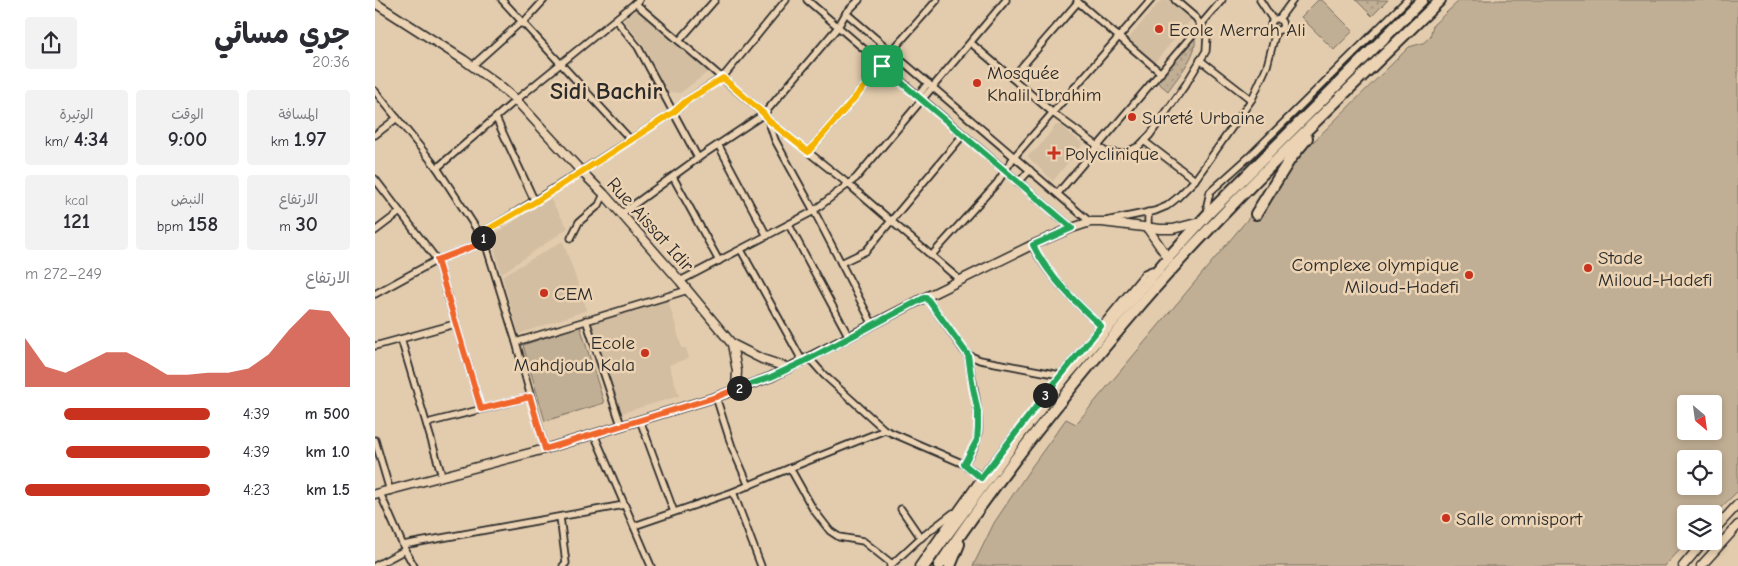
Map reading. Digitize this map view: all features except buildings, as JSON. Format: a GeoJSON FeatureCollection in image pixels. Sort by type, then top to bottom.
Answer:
{"type":"FeatureCollection","features":[{"type":"Feature","properties":{"kind":"highway"},"geometry":{"type":"LineString","coordinates":[[923,566],[1059,384],[1168,258],[1200,222],[1422,0]]}},
{"type":"Feature","properties":{"kind":"highway"},"geometry":{"type":"LineString","coordinates":[[939,566],[969,521],[1028,441],[1141,303],[1275,161],[1440,0]]}},
{"type":"Feature","properties":{"kind":"highway"},"geometry":{"type":"LineString","coordinates":[[1422,18],[1446,0]]}},
{"type":"Feature","properties":{"kind":"highway"},"geometry":{"type":"LineString","coordinates":[[1256,214],[1290,159],[1342,96]]}},
{"type":"Feature","properties":{"kind":"highway"},"geometry":{"type":"LineString","coordinates":[[950,566],[969,521]]}},
{"type":"Feature","properties":{"kind":"street"},"geometry":{"type":"LineString","coordinates":[[502,0],[630,139]]}},
{"type":"Feature","properties":{"kind":"street"},"geometry":{"type":"LineString","coordinates":[[472,66],[522,23],[545,0]]}},
{"type":"Feature","properties":{"kind":"street"},"geometry":{"type":"LineString","coordinates":[[679,41],[715,0]]}},
{"type":"Feature","properties":{"kind":"street"},"geometry":{"type":"LineString","coordinates":[[480,234],[535,202],[723,78],[786,0]]}},
{"type":"Feature","properties":{"kind":"street"},"geometry":{"type":"LineString","coordinates":[[807,0],[1072,228]]}},
{"type":"Feature","properties":{"kind":"street"},"geometry":{"type":"LineString","coordinates":[[621,214],[698,158],[719,146],[764,114],[838,27],[846,13],[859,0]]}},
{"type":"Feature","properties":{"kind":"street"},"geometry":{"type":"LineString","coordinates":[[891,52],[937,0]]}},
{"type":"Feature","properties":{"kind":"street"},"geometry":{"type":"LineString","coordinates":[[680,281],[814,211],[856,178],[920,98],[1006,0]]}},
{"type":"Feature","properties":{"kind":"street"},"geometry":{"type":"LineString","coordinates":[[931,256],[997,183],[1014,158],[1151,0]]}},
{"type":"Feature","properties":{"kind":"street"},"geometry":{"type":"LineString","coordinates":[[971,42],[1053,113],[1106,152],[1123,154],[1139,146],[1144,140],[1186,84],[1206,51],[1207,36],[1201,25],[1196,18],[1175,0]]}},
{"type":"Feature","properties":{"kind":"street"},"geometry":{"type":"LineString","coordinates":[[1058,193],[1222,0]]}},
{"type":"Feature","properties":{"kind":"street"},"geometry":{"type":"LineString","coordinates":[[1102,222],[1167,206],[1195,180],[1252,98],[1267,66],[1276,31],[1280,30],[1283,25],[1282,22],[1276,20],[1260,0]]}},
{"type":"Feature","properties":{"kind":"street"},"geometry":{"type":"LineString","coordinates":[[1276,31],[1271,26],[1293,0]]}},
{"type":"Feature","properties":{"kind":"street"},"geometry":{"type":"LineString","coordinates":[[1209,213],[1207,205],[1211,192],[1250,156],[1407,0]]}},
{"type":"Feature","properties":{"kind":"street"},"geometry":{"type":"LineString","coordinates":[[1012,78],[1077,1],[1161,73]]}},
{"type":"Feature","properties":{"kind":"street"},"geometry":{"type":"LineString","coordinates":[[437,168],[516,100],[637,2],[764,114],[775,140],[873,325]]}},
{"type":"Feature","properties":{"kind":"street","name":"Rue Aissat Idir"},"geometry":{"type":"LineString","coordinates":[[375,3],[472,66],[516,100],[581,171],[605,194],[732,344]]}},
{"type":"Feature","properties":{"kind":"street"},"geometry":{"type":"LineString","coordinates":[[846,13],[1090,222]]}},
{"type":"Feature","properties":{"kind":"street"},"geometry":{"type":"LineString","coordinates":[[616,20],[638,47],[698,158]]}},
{"type":"Feature","properties":{"kind":"street"},"geometry":{"type":"LineString","coordinates":[[1200,60],[1249,98]]}},
{"type":"Feature","properties":{"kind":"street"},"geometry":{"type":"LineString","coordinates":[[808,152],[882,66]]}},
{"type":"Feature","properties":{"kind":"street"},"geometry":{"type":"LineString","coordinates":[[375,91],[437,168],[485,242],[516,342],[545,449]]}},
{"type":"Feature","properties":{"kind":"street"},"geometry":{"type":"LineString","coordinates":[[375,135],[397,118]]}},
{"type":"Feature","properties":{"kind":"street"},"geometry":{"type":"LineString","coordinates":[[496,118],[535,202]]}},
{"type":"Feature","properties":{"kind":"street"},"geometry":{"type":"LineString","coordinates":[[768,120],[849,184],[961,281]]}},
{"type":"Feature","properties":{"kind":"street"},"geometry":{"type":"LineString","coordinates":[[841,263],[866,251],[963,135]]}},
{"type":"Feature","properties":{"kind":"street"},"geometry":{"type":"LineString","coordinates":[[1144,140],[1195,180]]}},
{"type":"Feature","properties":{"kind":"street"},"geometry":{"type":"LineString","coordinates":[[719,146],[767,236]]}},
{"type":"Feature","properties":{"kind":"street"},"geometry":{"type":"LineString","coordinates":[[1018,183],[1030,170]]}},
{"type":"Feature","properties":{"kind":"street"},"geometry":{"type":"LineString","coordinates":[[673,177],[719,261]]}},
{"type":"Feature","properties":{"kind":"street"},"geometry":{"type":"LineString","coordinates":[[375,179],[437,260],[481,409]]}},
{"type":"Feature","properties":{"kind":"street"},"geometry":{"type":"LineString","coordinates":[[571,238],[579,222],[599,205],[605,194]]}},
{"type":"Feature","properties":{"kind":"street"},"geometry":{"type":"LineString","coordinates":[[375,231],[400,212]]}},
{"type":"Feature","properties":{"kind":"street"},"geometry":{"type":"LineString","coordinates":[[1148,212],[1148,229],[1168,258]]}},
{"type":"Feature","properties":{"kind":"street"},"geometry":{"type":"LineString","coordinates":[[414,566],[377,494],[545,449],[716,397],[771,377],[926,297],[1033,245],[1090,222],[1124,224],[1148,229],[1173,229],[1200,222]]}},
{"type":"Feature","properties":{"kind":"street"},"geometry":{"type":"LineString","coordinates":[[789,225],[849,337]]}},
{"type":"Feature","properties":{"kind":"street"},"geometry":{"type":"LineString","coordinates":[[375,294],[437,260],[485,242]]}},
{"type":"Feature","properties":{"kind":"street"},"geometry":{"type":"LineString","coordinates":[[1033,245],[1040,260],[1056,280],[1101,326]]}},
{"type":"Feature","properties":{"kind":"street"},"geometry":{"type":"LineString","coordinates":[[741,250],[806,360],[885,430],[964,464],[981,478]]}},
{"type":"Feature","properties":{"kind":"street"},"geometry":{"type":"LineString","coordinates":[[918,566],[981,478],[1061,375],[1145,273],[1152,270],[1157,272]]}},
{"type":"Feature","properties":{"kind":"street"},"geometry":{"type":"LineString","coordinates":[[516,342],[688,290]]}},
{"type":"Feature","properties":{"kind":"street"},"geometry":{"type":"LineString","coordinates":[[926,297],[968,355],[978,412],[978,428],[977,440],[964,464]]}},
{"type":"Feature","properties":{"kind":"street"},"geometry":{"type":"LineString","coordinates":[[586,320],[621,425]]}},
{"type":"Feature","properties":{"kind":"street"},"geometry":{"type":"LineString","coordinates":[[375,346],[455,324]]}},
{"type":"Feature","properties":{"kind":"street"},"geometry":{"type":"LineString","coordinates":[[401,339],[442,476]]}},
{"type":"Feature","properties":{"kind":"street"},"geometry":{"type":"LineString","coordinates":[[732,344],[763,359],[789,368]]}},
{"type":"Feature","properties":{"kind":"street"},"geometry":{"type":"LineString","coordinates":[[732,344],[737,371],[736,389]]}},
{"type":"Feature","properties":{"kind":"street"},"geometry":{"type":"LineString","coordinates":[[968,355],[980,360],[1061,375]]}},
{"type":"Feature","properties":{"kind":"street"},"geometry":{"type":"LineString","coordinates":[[427,425],[431,422],[530,397]]}},
{"type":"Feature","properties":{"kind":"street"},"geometry":{"type":"LineString","coordinates":[[716,397],[732,447],[749,486]]}},
{"type":"Feature","properties":{"kind":"street"},"geometry":{"type":"LineString","coordinates":[[640,420],[674,512]]}},
{"type":"Feature","properties":{"kind":"street"},"geometry":{"type":"LineString","coordinates":[[634,526],[749,486],[885,430]]}},
{"type":"Feature","properties":{"kind":"street"},"geometry":{"type":"LineString","coordinates":[[594,434],[651,566]]}},
{"type":"Feature","properties":{"kind":"street"},"geometry":{"type":"LineString","coordinates":[[375,440],[390,491]]}},
{"type":"Feature","properties":{"kind":"street"},"geometry":{"type":"LineString","coordinates":[[790,468],[813,509],[829,532],[839,537],[863,541],[891,565],[958,509]]}},
{"type":"Feature","properties":{"kind":"street"},"geometry":{"type":"LineString","coordinates":[[733,492],[761,566]]}},
{"type":"Feature","properties":{"kind":"street"},"geometry":{"type":"LineString","coordinates":[[375,566],[404,548],[624,504]]}},
{"type":"Feature","properties":{"kind":"street"},"geometry":{"type":"LineString","coordinates":[[1722,521],[1738,504]]}},
{"type":"Feature","properties":{"kind":"street"},"geometry":{"type":"LineString","coordinates":[[901,509],[921,538]]}},
{"type":"Feature","properties":{"kind":"street"},"geometry":{"type":"LineString","coordinates":[[560,517],[566,562],[563,566]]}},
{"type":"Feature","properties":{"kind":"street"},"geometry":{"type":"LineString","coordinates":[[1701,566],[1738,525]]}},
{"type":"Feature","properties":{"kind":"street"},"geometry":{"type":"LineString","coordinates":[[1683,566],[1696,550]]}},
{"type":"Feature","properties":{"kind":"shaded area","name":"Ecole Merrah Ali"},"geometry":{"type":"Polygon","coordinates":[[[1161,0],[1168,0],[1191,20],[1155,62],[1128,39],[1161,0]]]}},
{"type":"Feature","properties":{"kind":"shaded area"},"geometry":{"type":"Polygon","coordinates":[[[1318,0],[1322,0],[1353,31],[1334,50],[1301,17],[1318,0]]]}},
{"type":"Feature","properties":{"kind":"shaded area"},"geometry":{"type":"Polygon","coordinates":[[[1356,0],[1388,0],[1372,16],[1356,0]]]}},
{"type":"Feature","properties":{"kind":"shaded area","name":"Complexe olympique Miloud-Hadefi"},"geometry":{"type":"Polygon","coordinates":[[[1460,0],[1738,0],[1738,491],[1722,506],[1677,505],[1677,550],[1680,550],[1665,566],[973,566],[994,523],[1066,419],[1076,424],[1309,146],[1409,47],[1423,43],[1430,37],[1433,25],[1460,0]]]}},
{"type":"Feature","properties":{"kind":"shaded area"},"geometry":{"type":"Polygon","coordinates":[[[630,7],[636,9],[708,72],[680,93],[667,92],[642,43],[621,15],[630,7]]]}},
{"type":"Feature","properties":{"kind":"shaded area"},"geometry":{"type":"Polygon","coordinates":[[[1194,35],[1194,49],[1191,56],[1168,91],[1156,81],[1194,35]]]}},
{"type":"Feature","properties":{"kind":"shaded area","name":"Polyclinique"},"geometry":{"type":"Polygon","coordinates":[[[1056,125],[1060,125],[1083,144],[1053,181],[1027,156],[1037,149],[1056,125]]]}},
{"type":"Feature","properties":{"kind":"shaded area"},"geometry":{"type":"Polygon","coordinates":[[[549,197],[568,228],[501,274],[492,238],[549,197]]]}},
{"type":"Feature","properties":{"kind":"shaded area","name":"CEM"},"geometry":{"type":"Polygon","coordinates":[[[563,241],[587,310],[519,334],[502,276],[563,241]]]}},
{"type":"Feature","properties":{"kind":"shaded area","name":"Ecole Mahdjoub Kala"},"geometry":{"type":"Polygon","coordinates":[[[667,296],[682,348],[686,348],[689,358],[669,365],[679,396],[622,413],[590,319],[667,296]]]}},
{"type":"Feature","properties":{"kind":"shaded area"},"geometry":{"type":"Polygon","coordinates":[[[580,326],[604,403],[545,421],[523,345],[580,326]]]}},
{"type":"Feature","properties":{"kind":"place","name":"Ecole Merrah Ali"},"geometry":{"type":"Point","coordinates":[1159,29]}},
{"type":"Feature","properties":{"kind":"place","name":"Mosquée Khalil Ibrahim"},"geometry":{"type":"Point","coordinates":[977,83]}},
{"type":"Feature","properties":{"kind":"place","name":"Sureté Urbaine"},"geometry":{"type":"Point","coordinates":[1132,117]}},
{"type":"Feature","properties":{"kind":"place","name":"Polyclinique"},"geometry":{"type":"Point","coordinates":[1054,153]}},
{"type":"Feature","properties":{"kind":"place","name":"Stade Miloud-Hadefi"},"geometry":{"type":"Point","coordinates":[1588,268]}},
{"type":"Feature","properties":{"kind":"place","name":"Complexe olympique Miloud-Hadefi"},"geometry":{"type":"Point","coordinates":[1469,275]}},
{"type":"Feature","properties":{"kind":"place","name":"CEM"},"geometry":{"type":"Point","coordinates":[544,293]}},
{"type":"Feature","properties":{"kind":"place","name":"Ecole Mahdjoub Kala"},"geometry":{"type":"Point","coordinates":[645,353]}},
{"type":"Feature","properties":{"kind":"place","name":"Salle omnisport"},"geometry":{"type":"Point","coordinates":[1446,518]}},
{"type":"Feature","properties":{"kind":"district","name":"Sidi Bachir"},"geometry":{"type":"Point","coordinates":[606,91]}},
{"type":"Feature","properties":{"kind":"route"},"geometry":{"type":"LineString","coordinates":[[882,66],[1072,228],[1033,245],[1040,260],[1056,280],[1101,326],[981,478],[964,464],[977,440],[978,428],[978,412],[968,355],[926,297],[771,377],[716,397],[545,449],[530,397],[481,409],[437,260],[485,242],[480,234],[535,202],[723,78],[764,114],[768,120],[808,152],[882,66]]}}]}
